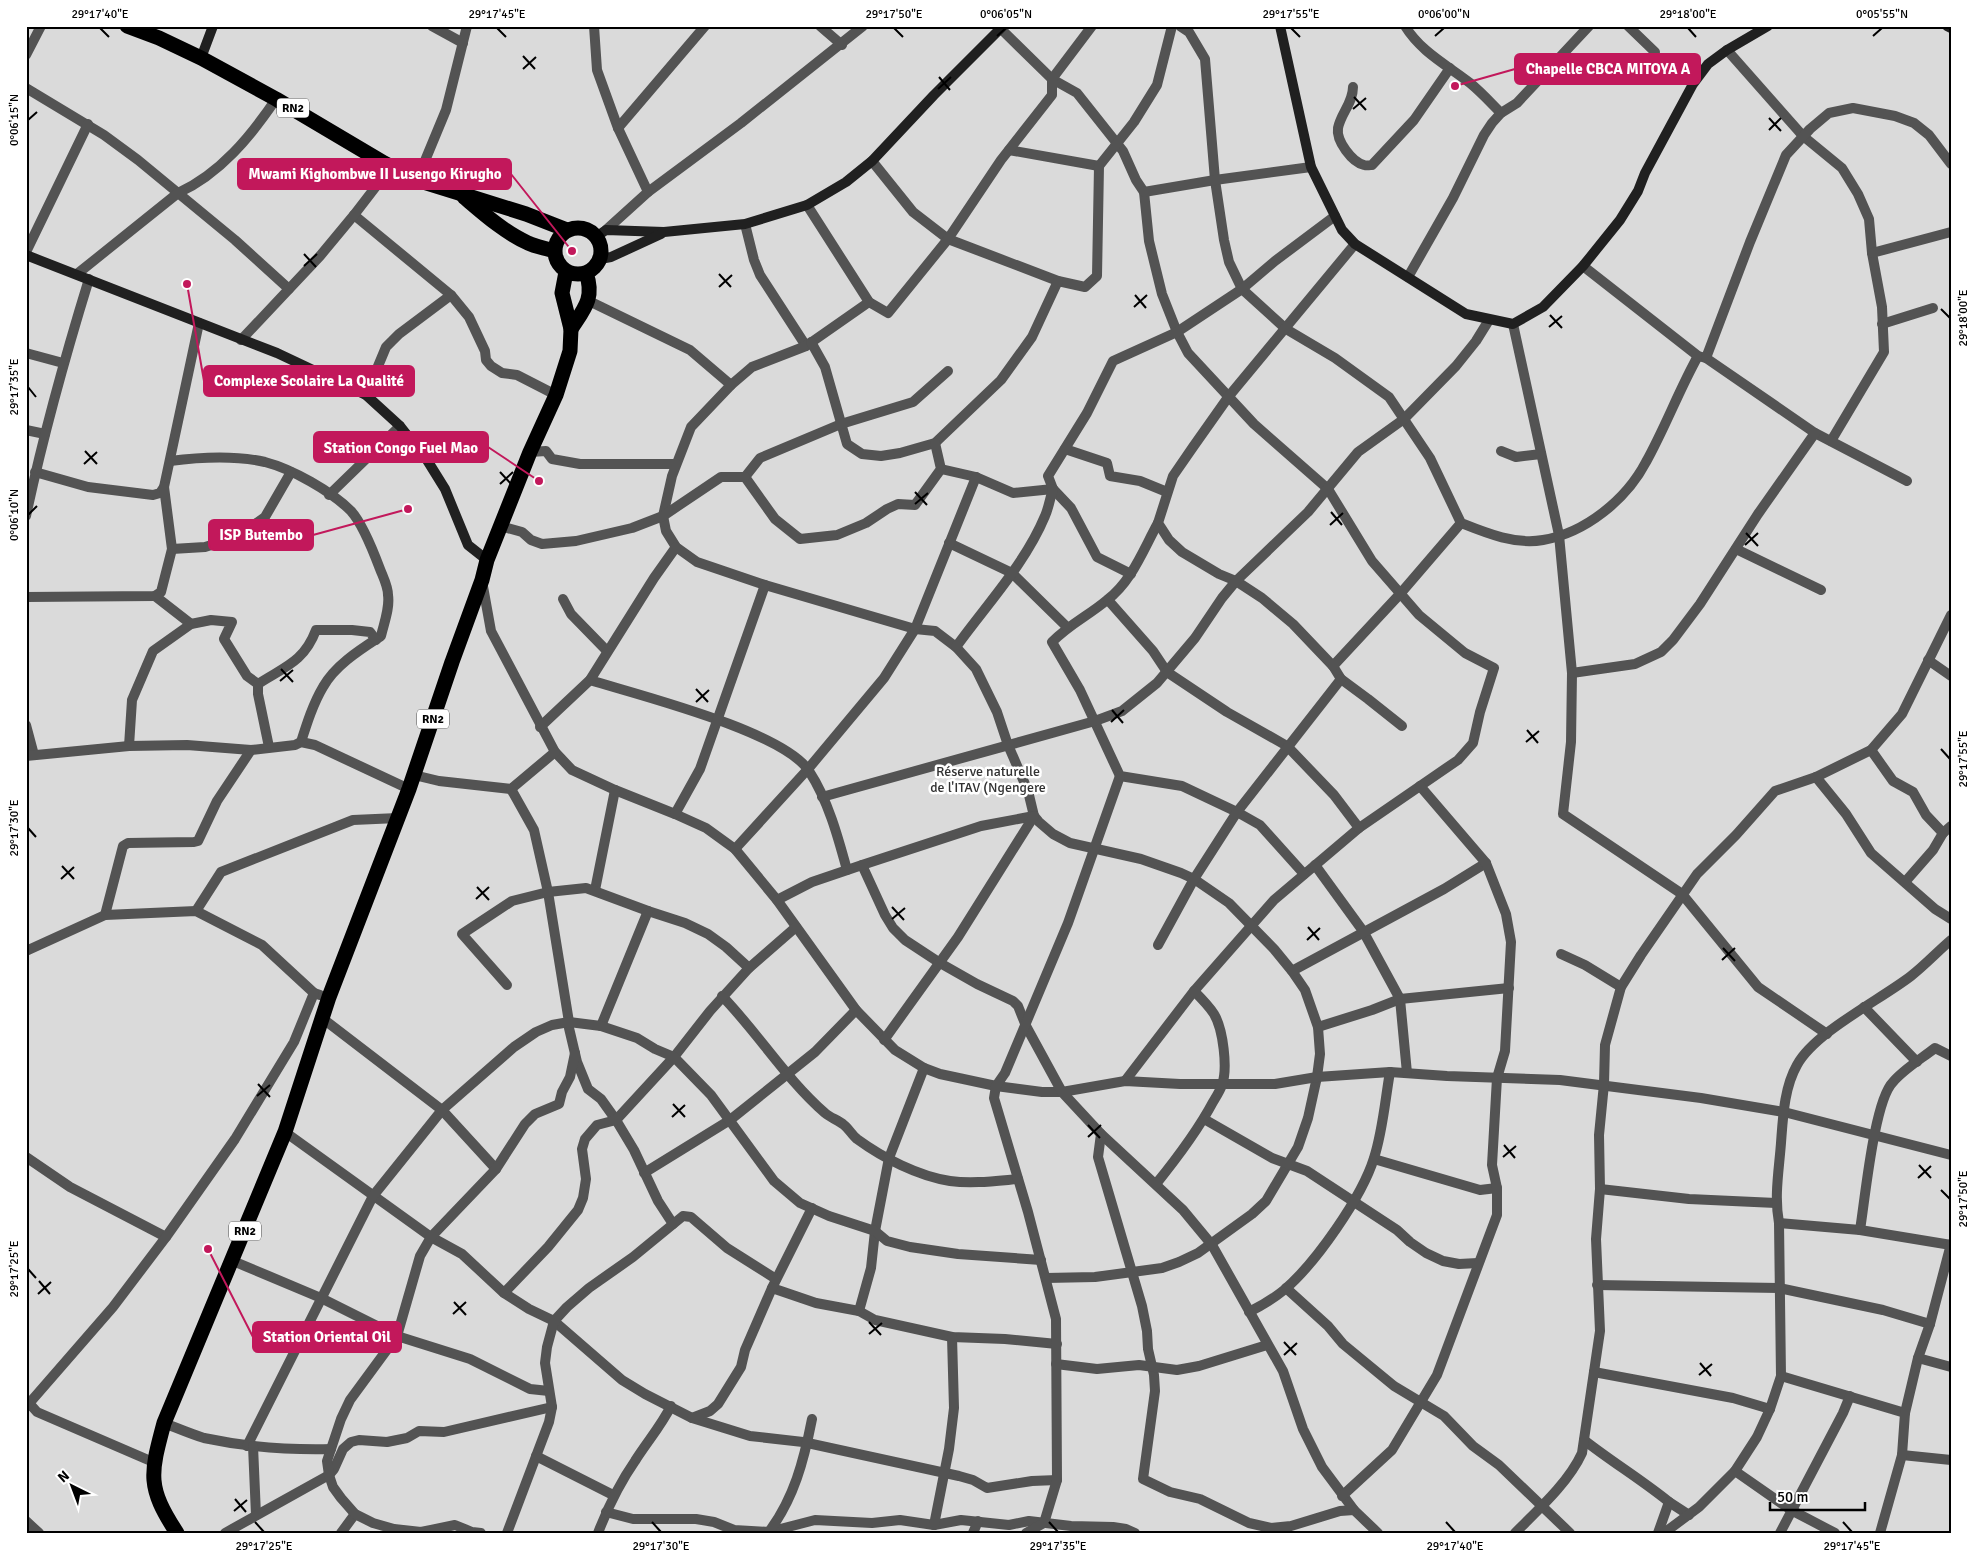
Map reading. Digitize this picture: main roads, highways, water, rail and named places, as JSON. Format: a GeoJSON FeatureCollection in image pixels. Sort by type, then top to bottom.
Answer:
{"type":"FeatureCollection","features":[{"type":"Feature","properties":{"kind":"highway","name":"RN2"},"geometry":{"type":"LineString","coordinates":[[127,26],[159,38],[200,58],[276,99],[384,163],[417,180],[567,230],[583,228],[601,234]]}},
{"type":"Feature","properties":{"kind":"highway","name":"RN2"},"geometry":{"type":"LineString","coordinates":[[457,192],[506,230],[528,243],[554,251]]}},
{"type":"Feature","properties":{"kind":"highway"},"geometry":{"type":"LineString","coordinates":[[567,230],[556,241],[554,256],[562,269],[574,275],[586,273],[596,266],[600,259],[601,234]]}},
{"type":"Feature","properties":{"kind":"highway","name":"RN2"},"geometry":{"type":"LineString","coordinates":[[177,1533],[162,1509],[153,1483],[153,1462],[164,1423],[233,1261],[285,1132],[322,1018],[322,995],[398,818],[482,580],[487,560],[530,452],[556,395],[570,351],[571,329],[562,293],[566,272]]}},
{"type":"Feature","properties":{"kind":"highway","name":"RN2"},"geometry":{"type":"LineString","coordinates":[[571,329],[589,301],[590,285],[586,273]]}},
{"type":"Feature","properties":{"kind":"main road"},"geometry":{"type":"LineString","coordinates":[[200,58],[213,26]]}},
{"type":"Feature","properties":{"kind":"main road"},"geometry":{"type":"LineString","coordinates":[[1280,26],[1311,167],[1342,230],[1356,244],[1466,314],[1513,324],[1543,307],[1583,266],[1620,220],[1638,191],[1645,173],[1693,84],[1708,64],[1727,50],[1768,26]]}},
{"type":"Feature","properties":{"kind":"main road"},"geometry":{"type":"LineString","coordinates":[[601,234],[664,232],[745,224],[807,205],[846,182],[872,161],[934,95],[1002,28]]}},
{"type":"Feature","properties":{"kind":"main road"},"geometry":{"type":"LineString","coordinates":[[600,259],[611,257],[664,232]]}},
{"type":"Feature","properties":{"kind":"main road"},"geometry":{"type":"LineString","coordinates":[[26,254],[241,340],[278,352],[366,395],[400,426],[427,460],[444,489],[468,545],[487,560]]}},
{"type":"Feature","properties":{"kind":"place","name":"Chapelle CBCA MITOYA A"},"geometry":{"type":"Point","coordinates":[1455,86]}},
{"type":"Feature","properties":{"kind":"place","name":"Mwami Kighombwe II Lusengo Kirugho"},"geometry":{"type":"Point","coordinates":[572,251]}},
{"type":"Feature","properties":{"kind":"place","name":"Complexe Scolaire La Qualité"},"geometry":{"type":"Point","coordinates":[187,284]}},
{"type":"Feature","properties":{"kind":"place","name":"Station Congo Fuel Mao"},"geometry":{"type":"Point","coordinates":[539,481]}},
{"type":"Feature","properties":{"kind":"place","name":"ISP Butembo"},"geometry":{"type":"Point","coordinates":[408,509]}},
{"type":"Feature","properties":{"kind":"place","name":"Station Oriental Oil"},"geometry":{"type":"Point","coordinates":[208,1249]}},
{"type":"Feature","properties":{"kind":"park label","name":"Réserve naturelle de l'ITAV (Ngengere"},"geometry":{"type":"Point","coordinates":[988,780]}}]}
